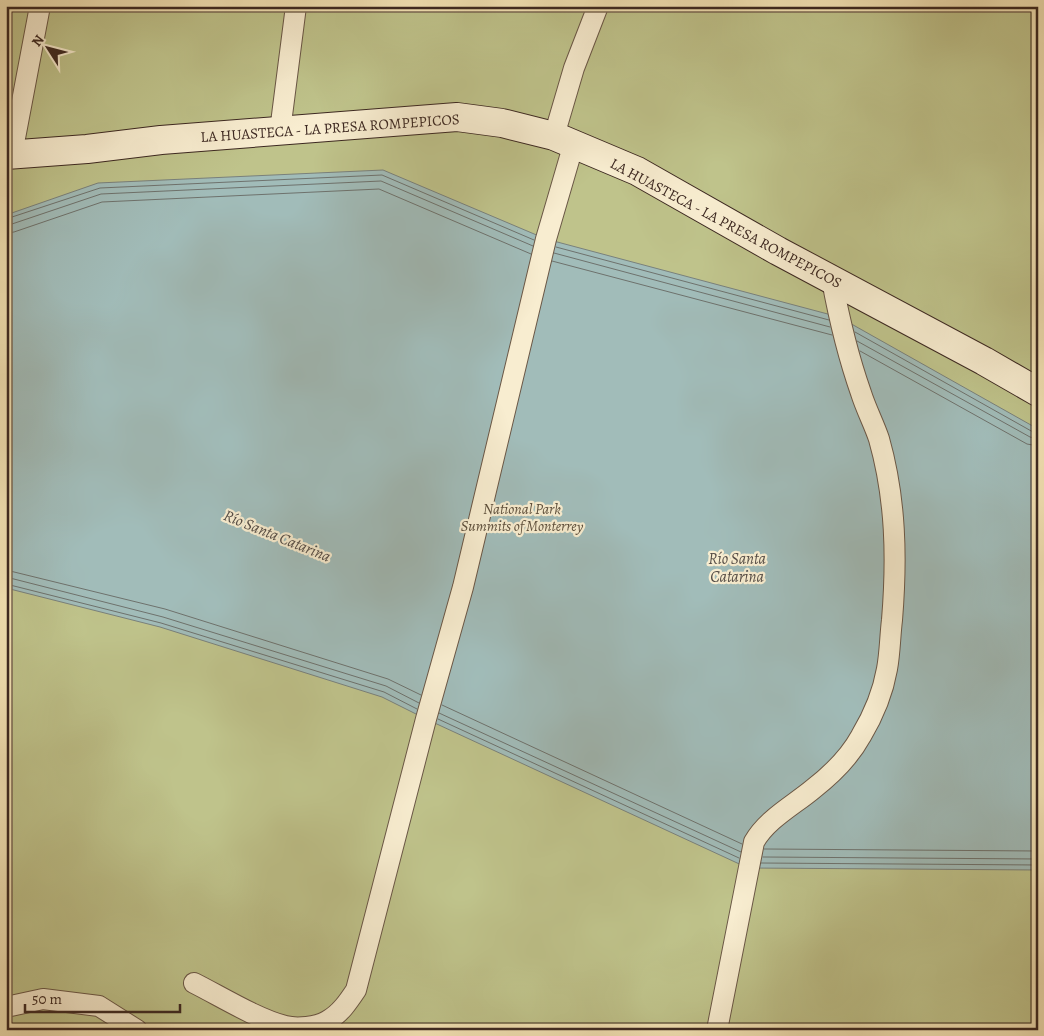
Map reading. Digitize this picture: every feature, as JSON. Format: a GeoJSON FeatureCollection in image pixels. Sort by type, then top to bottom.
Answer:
{"type":"FeatureCollection","features":[{"type":"Feature","properties":{"kind":"main road","name":"LA HUASTECA - LA PRESA ROMPEPICOS"},"geometry":{"type":"LineString","coordinates":[[9,155],[161,140],[457,117],[502,123],[564,140],[637,170],[832,280],[1038,392]]}},
{"type":"Feature","properties":{"kind":"street"},"geometry":{"type":"LineString","coordinates":[[9,155],[40,6]]}},
{"type":"Feature","properties":{"kind":"street"},"geometry":{"type":"LineString","coordinates":[[280,131],[296,6]]}},
{"type":"Feature","properties":{"kind":"street"},"geometry":{"type":"LineString","coordinates":[[194,983],[268,1020],[286,1027],[299,1028],[326,1022],[339,1013],[356,990],[426,719],[463,587],[546,240],[564,140],[574,68],[598,6]]}},
{"type":"Feature","properties":{"kind":"street"},"geometry":{"type":"LineString","coordinates":[[717,1030],[754,842],[758,835],[773,820],[815,788],[839,765],[861,737],[873,714],[887,669],[895,584],[895,532],[889,484],[879,438],[861,394],[838,317],[832,280]]}},
{"type":"Feature","properties":{"kind":"street"},"geometry":{"type":"LineString","coordinates":[[6,1007],[43,999],[100,1006],[137,1030]]}},
{"type":"Feature","properties":{"kind":"green space","name":"National Park Summits of Monterrey"},"geometry":{"type":"Polygon","coordinates":[[[6,6],[1038,6],[1038,1030],[6,1030],[6,6]]]}},
{"type":"Feature","properties":{"kind":"water","name":"Río Santa Catarina"},"geometry":{"type":"Polygon","coordinates":[[[383,170],[546,239],[839,317],[1038,429],[1038,870],[748,868],[382,697],[160,627],[6,588],[6,215],[98,183],[383,170]]]}}]}
